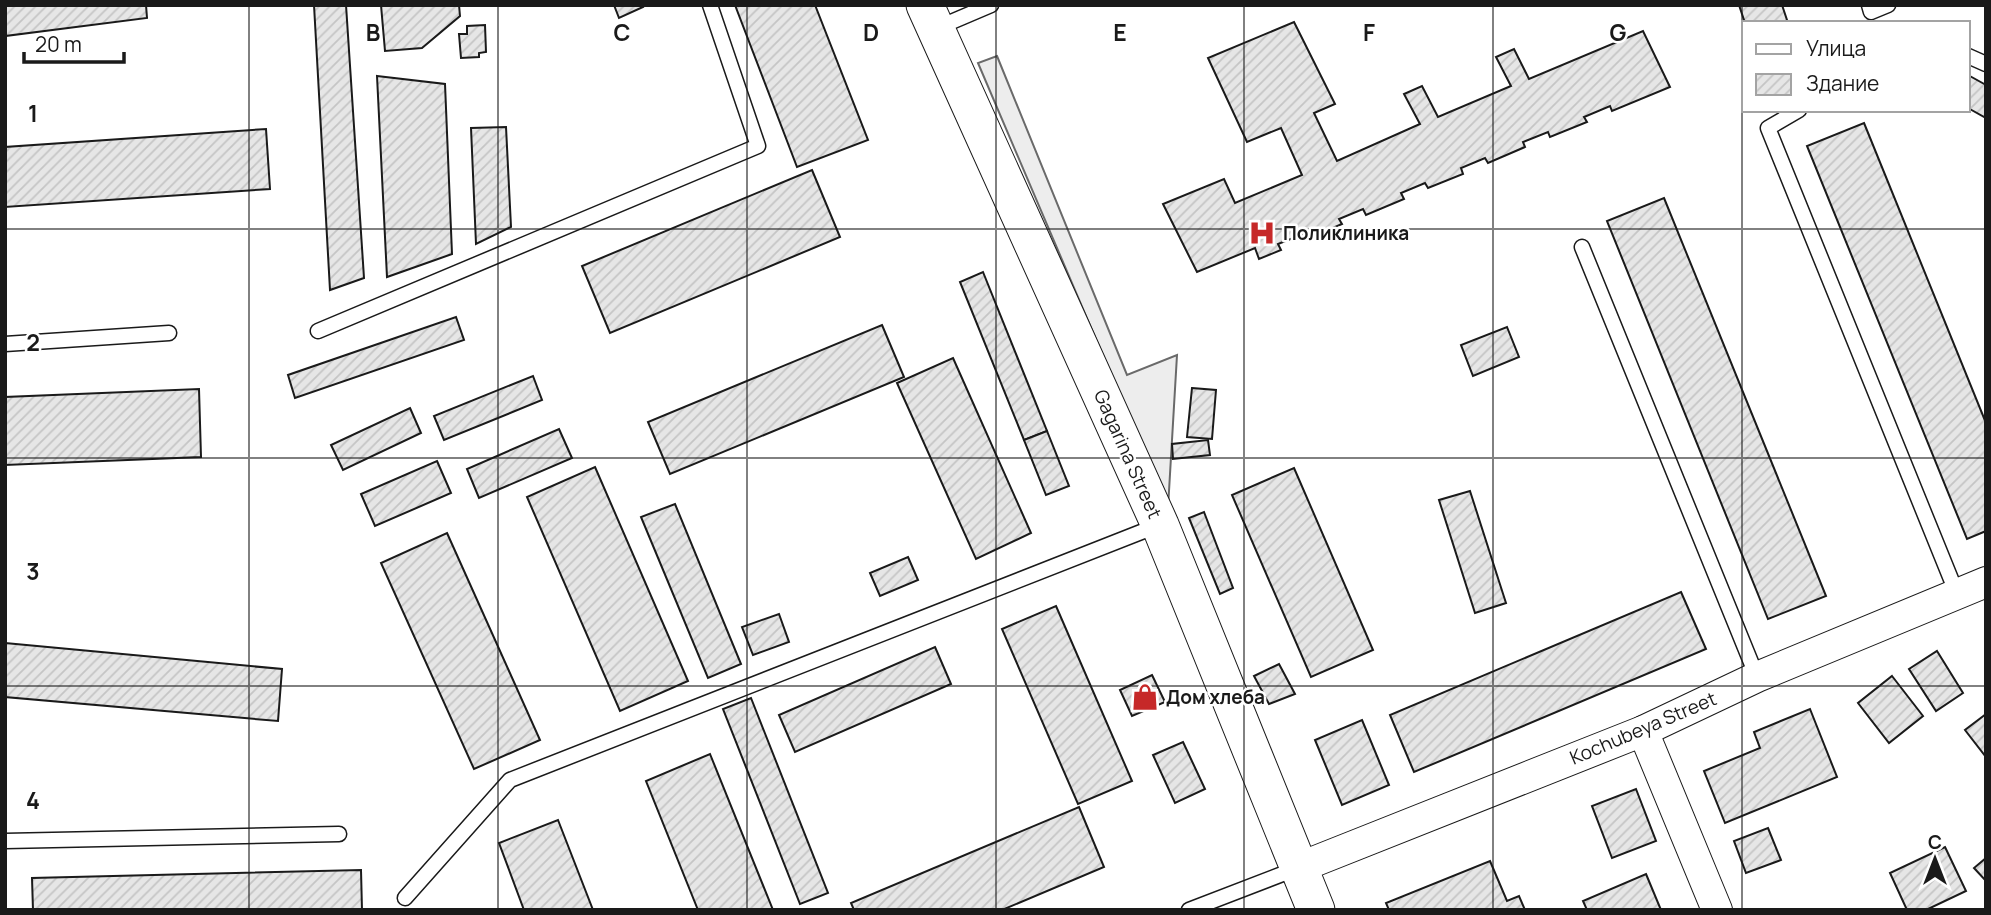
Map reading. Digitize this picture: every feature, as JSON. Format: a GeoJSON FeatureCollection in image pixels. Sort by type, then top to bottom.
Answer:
{"type":"FeatureCollection","features":[{"type":"Feature","properties":{"kind":"street","name":"Gagarina Street"},"geometry":{"type":"LineString","coordinates":[[930,17],[1160,525],[1316,910]]}},
{"type":"Feature","properties":{"kind":"street","name":"Kochubeya Street"},"geometry":{"type":"LineString","coordinates":[[1297,868],[1643,731],[1757,677],[1986,582]]}},
{"type":"Feature","properties":{"kind":"street"},"geometry":{"type":"LineString","coordinates":[[1643,731],[1717,910]]}},
{"type":"Feature","properties":{"kind":"lane"},"geometry":{"type":"LineString","coordinates":[[318,331],[758,146],[710,5]]}},
{"type":"Feature","properties":{"kind":"lane"},"geometry":{"type":"LineString","coordinates":[[930,17],[990,5]]}},
{"type":"Feature","properties":{"kind":"lane"},"geometry":{"type":"LineString","coordinates":[[1868,5],[1871,12],[1888,5]]}},
{"type":"Feature","properties":{"kind":"lane"},"geometry":{"type":"LineString","coordinates":[[1970,57],[1986,64]]}},
{"type":"Feature","properties":{"kind":"lane"},"geometry":{"type":"LineString","coordinates":[[1796,112],[1768,128],[1957,594]]}},
{"type":"Feature","properties":{"kind":"lane"},"geometry":{"type":"LineString","coordinates":[[1582,247],[1757,677]]}},
{"type":"Feature","properties":{"kind":"lane"},"geometry":{"type":"LineString","coordinates":[[5,344],[169,333]]}},
{"type":"Feature","properties":{"kind":"lane"},"geometry":{"type":"LineString","coordinates":[[405,898],[510,780],[1160,525]]}},
{"type":"Feature","properties":{"kind":"lane"},"geometry":{"type":"LineString","coordinates":[[5,841],[339,834]]}},
{"type":"Feature","properties":{"kind":"lane"},"geometry":{"type":"LineString","coordinates":[[1189,910],[1297,868]]}},
{"type":"Feature","properties":{"kind":"shaded area"},"geometry":{"type":"Polygon","coordinates":[[[997,56],[1127,375],[1177,355],[1168,508],[978,63],[997,56]]]}},
{"type":"Feature","properties":{"kind":"building"},"geometry":{"type":"Polygon","coordinates":[[[5,5],[146,5],[147,18],[5,36],[5,5]]]}},
{"type":"Feature","properties":{"kind":"building"},"geometry":{"type":"Polygon","coordinates":[[[314,5],[346,5],[364,278],[330,290],[314,5]]]}},
{"type":"Feature","properties":{"kind":"building"},"geometry":{"type":"Polygon","coordinates":[[[381,5],[459,5],[460,16],[422,48],[385,51],[381,5]]]}},
{"type":"Feature","properties":{"kind":"building"},"geometry":{"type":"Polygon","coordinates":[[[614,5],[642,5],[643,7],[619,18],[614,5]]]}},
{"type":"Feature","properties":{"kind":"building"},"geometry":{"type":"Polygon","coordinates":[[[735,5],[815,5],[868,140],[797,167],[735,5]]]}},
{"type":"Feature","properties":{"kind":"building"},"geometry":{"type":"Polygon","coordinates":[[[1739,5],[1782,5],[1787,21],[1744,21],[1739,5]]]}},
{"type":"Feature","properties":{"kind":"building"},"geometry":{"type":"Polygon","coordinates":[[[1294,22],[1335,104],[1314,113],[1337,161],[1420,124],[1404,94],[1422,86],[1438,117],[1511,86],[1496,57],[1514,49],[1529,79],[1643,31],[1670,87],[1612,111],[1610,106],[1584,117],[1587,122],[1550,137],[1548,132],[1523,142],[1525,147],[1488,163],[1485,158],[1461,168],[1463,174],[1428,188],[1425,183],[1401,193],[1404,199],[1366,215],[1363,209],[1339,219],[1342,224],[1305,240],[1303,234],[1278,244],[1281,250],[1259,259],[1255,248],[1197,272],[1163,204],[1224,179],[1235,203],[1302,175],[1281,128],[1247,142],[1208,58],[1294,22]]]}},
{"type":"Feature","properties":{"kind":"building"},"geometry":{"type":"Polygon","coordinates":[[[485,25],[486,52],[479,53],[479,57],[461,58],[459,34],[467,34],[467,26],[485,25]]]}},
{"type":"Feature","properties":{"kind":"building"},"geometry":{"type":"Polygon","coordinates":[[[377,76],[445,84],[452,254],[387,277],[377,76]]]}},
{"type":"Feature","properties":{"kind":"building"},"geometry":{"type":"Polygon","coordinates":[[[1970,76],[1986,85],[1986,118],[1970,109],[1970,76]]]}},
{"type":"Feature","properties":{"kind":"building"},"geometry":{"type":"Polygon","coordinates":[[[1864,123],[1986,423],[1986,531],[1967,539],[1807,146],[1864,123]]]}},
{"type":"Feature","properties":{"kind":"building"},"geometry":{"type":"Polygon","coordinates":[[[506,127],[511,227],[476,244],[471,128],[506,127]]]}},
{"type":"Feature","properties":{"kind":"building"},"geometry":{"type":"Polygon","coordinates":[[[266,129],[270,189],[5,207],[5,147],[266,129]]]}},
{"type":"Feature","properties":{"kind":"building"},"geometry":{"type":"Polygon","coordinates":[[[812,170],[840,237],[610,333],[582,266],[812,170]]]}},
{"type":"Feature","properties":{"kind":"building"},"geometry":{"type":"Polygon","coordinates":[[[1664,198],[1826,596],[1768,619],[1607,221],[1664,198]]]}},
{"type":"Feature","properties":{"kind":"building"},"geometry":{"type":"Polygon","coordinates":[[[983,272],[1047,431],[1024,440],[960,282],[983,272]]]}},
{"type":"Feature","properties":{"kind":"building"},"geometry":{"type":"Polygon","coordinates":[[[456,317],[464,340],[295,398],[288,375],[456,317]]]}},
{"type":"Feature","properties":{"kind":"building"},"geometry":{"type":"Polygon","coordinates":[[[882,325],[904,377],[670,474],[648,422],[882,325]]]}},
{"type":"Feature","properties":{"kind":"building"},"geometry":{"type":"Polygon","coordinates":[[[1507,327],[1519,357],[1473,376],[1461,345],[1507,327]]]}},
{"type":"Feature","properties":{"kind":"building"},"geometry":{"type":"Polygon","coordinates":[[[953,358],[1031,533],[976,559],[897,383],[953,358]]]}},
{"type":"Feature","properties":{"kind":"building"},"geometry":{"type":"Polygon","coordinates":[[[533,376],[542,400],[444,440],[434,416],[533,376]]]}},
{"type":"Feature","properties":{"kind":"building"},"geometry":{"type":"Polygon","coordinates":[[[1192,388],[1216,390],[1212,439],[1187,437],[1192,388]]]}},
{"type":"Feature","properties":{"kind":"building"},"geometry":{"type":"Polygon","coordinates":[[[199,389],[201,457],[5,465],[5,397],[199,389]]]}},
{"type":"Feature","properties":{"kind":"building"},"geometry":{"type":"Polygon","coordinates":[[[410,408],[421,433],[343,470],[331,445],[410,408]]]}},
{"type":"Feature","properties":{"kind":"building"},"geometry":{"type":"Polygon","coordinates":[[[559,429],[572,458],[479,498],[467,469],[559,429]]]}},
{"type":"Feature","properties":{"kind":"building"},"geometry":{"type":"Polygon","coordinates":[[[1047,431],[1069,486],[1046,495],[1024,440],[1047,431]]]}},
{"type":"Feature","properties":{"kind":"building"},"geometry":{"type":"Polygon","coordinates":[[[1208,440],[1210,455],[1173,459],[1172,444],[1208,440]]]}},
{"type":"Feature","properties":{"kind":"building"},"geometry":{"type":"Polygon","coordinates":[[[437,461],[451,493],[375,526],[361,494],[437,461]]]}},
{"type":"Feature","properties":{"kind":"building"},"geometry":{"type":"Polygon","coordinates":[[[595,467],[688,681],[620,711],[527,497],[595,467]]]}},
{"type":"Feature","properties":{"kind":"building"},"geometry":{"type":"Polygon","coordinates":[[[1294,468],[1373,650],[1311,677],[1232,495],[1294,468]]]}},
{"type":"Feature","properties":{"kind":"building"},"geometry":{"type":"Polygon","coordinates":[[[1470,491],[1506,603],[1475,613],[1439,500],[1470,491]]]}},
{"type":"Feature","properties":{"kind":"building"},"geometry":{"type":"Polygon","coordinates":[[[675,504],[741,664],[708,678],[641,517],[675,504]]]}},
{"type":"Feature","properties":{"kind":"building"},"geometry":{"type":"Polygon","coordinates":[[[1204,512],[1233,588],[1220,594],[1189,518],[1204,512]]]}},
{"type":"Feature","properties":{"kind":"building"},"geometry":{"type":"Polygon","coordinates":[[[447,533],[540,740],[474,769],[381,563],[447,533]]]}},
{"type":"Feature","properties":{"kind":"building"},"geometry":{"type":"Polygon","coordinates":[[[908,557],[918,580],[880,596],[870,573],[908,557]]]}},
{"type":"Feature","properties":{"kind":"building"},"geometry":{"type":"Polygon","coordinates":[[[1681,592],[1706,649],[1414,772],[1390,715],[1681,592]]]}},
{"type":"Feature","properties":{"kind":"building"},"geometry":{"type":"Polygon","coordinates":[[[1056,606],[1132,781],[1078,804],[1002,629],[1056,606]]]}},
{"type":"Feature","properties":{"kind":"building"},"geometry":{"type":"Polygon","coordinates":[[[779,614],[789,642],[753,655],[742,627],[779,614]]]}},
{"type":"Feature","properties":{"kind":"building"},"geometry":{"type":"Polygon","coordinates":[[[5,643],[282,669],[278,721],[5,697],[5,643]]]}},
{"type":"Feature","properties":{"kind":"building"},"geometry":{"type":"Polygon","coordinates":[[[935,647],[951,684],[795,752],[779,715],[935,647]]]}},
{"type":"Feature","properties":{"kind":"building"},"geometry":{"type":"Polygon","coordinates":[[[1937,651],[1963,693],[1936,711],[1909,669],[1937,651]]]}},
{"type":"Feature","properties":{"kind":"building"},"geometry":{"type":"Polygon","coordinates":[[[1279,664],[1295,694],[1269,704],[1254,676],[1279,664]]]}},
{"type":"Feature","properties":{"kind":"building"},"geometry":{"type":"Polygon","coordinates":[[[1152,675],[1165,702],[1132,716],[1120,690],[1152,675]]]}},
{"type":"Feature","properties":{"kind":"building"},"geometry":{"type":"Polygon","coordinates":[[[1892,676],[1923,716],[1889,743],[1858,703],[1892,676]]]}},
{"type":"Feature","properties":{"kind":"building"},"geometry":{"type":"Polygon","coordinates":[[[751,698],[828,893],[800,904],[723,709],[751,698]]]}},
{"type":"Feature","properties":{"kind":"building"},"geometry":{"type":"Polygon","coordinates":[[[1810,709],[1837,777],[1725,823],[1704,771],[1760,748],[1754,732],[1810,709]]]}},
{"type":"Feature","properties":{"kind":"building"},"geometry":{"type":"Polygon","coordinates":[[[1986,714],[1986,757],[1965,730],[1986,714]]]}},
{"type":"Feature","properties":{"kind":"building"},"geometry":{"type":"Polygon","coordinates":[[[1362,720],[1389,785],[1342,805],[1315,740],[1362,720]]]}},
{"type":"Feature","properties":{"kind":"building"},"geometry":{"type":"Polygon","coordinates":[[[1183,742],[1205,789],[1175,803],[1153,755],[1183,742]]]}},
{"type":"Feature","properties":{"kind":"building"},"geometry":{"type":"Polygon","coordinates":[[[710,754],[773,910],[698,910],[646,781],[710,754]]]}},
{"type":"Feature","properties":{"kind":"building"},"geometry":{"type":"Polygon","coordinates":[[[1636,789],[1656,841],[1612,858],[1592,806],[1636,789]]]}},
{"type":"Feature","properties":{"kind":"building"},"geometry":{"type":"Polygon","coordinates":[[[1079,807],[1104,867],[1002,910],[854,910],[851,903],[1079,807]]]}},
{"type":"Feature","properties":{"kind":"building"},"geometry":{"type":"Polygon","coordinates":[[[558,820],[593,910],[524,910],[499,843],[558,820]]]}},
{"type":"Feature","properties":{"kind":"building"},"geometry":{"type":"Polygon","coordinates":[[[1768,828],[1781,860],[1746,873],[1734,841],[1768,828]]]}},
{"type":"Feature","properties":{"kind":"building"},"geometry":{"type":"Polygon","coordinates":[[[1945,847],[1966,891],[1926,910],[1907,910],[1890,873],[1945,847]]]}},
{"type":"Feature","properties":{"kind":"building"},"geometry":{"type":"Polygon","coordinates":[[[1986,858],[1986,881],[1974,868],[1986,858]]]}},
{"type":"Feature","properties":{"kind":"building"},"geometry":{"type":"Polygon","coordinates":[[[1490,861],[1507,901],[1519,896],[1525,910],[1389,910],[1386,903],[1490,861]]]}},
{"type":"Feature","properties":{"kind":"building"},"geometry":{"type":"Polygon","coordinates":[[[361,870],[362,910],[33,910],[32,878],[361,870]]]}},
{"type":"Feature","properties":{"kind":"building"},"geometry":{"type":"Polygon","coordinates":[[[1646,874],[1661,910],[1587,910],[1583,901],[1646,874]]]}},
{"type":"Feature","properties":{"kind":"place","name":"Поликлиника"},"geometry":{"type":"Point","coordinates":[1262,233]}},
{"type":"Feature","properties":{"kind":"place","name":"Дом хлеба"},"geometry":{"type":"Point","coordinates":[1145,697]}}]}
